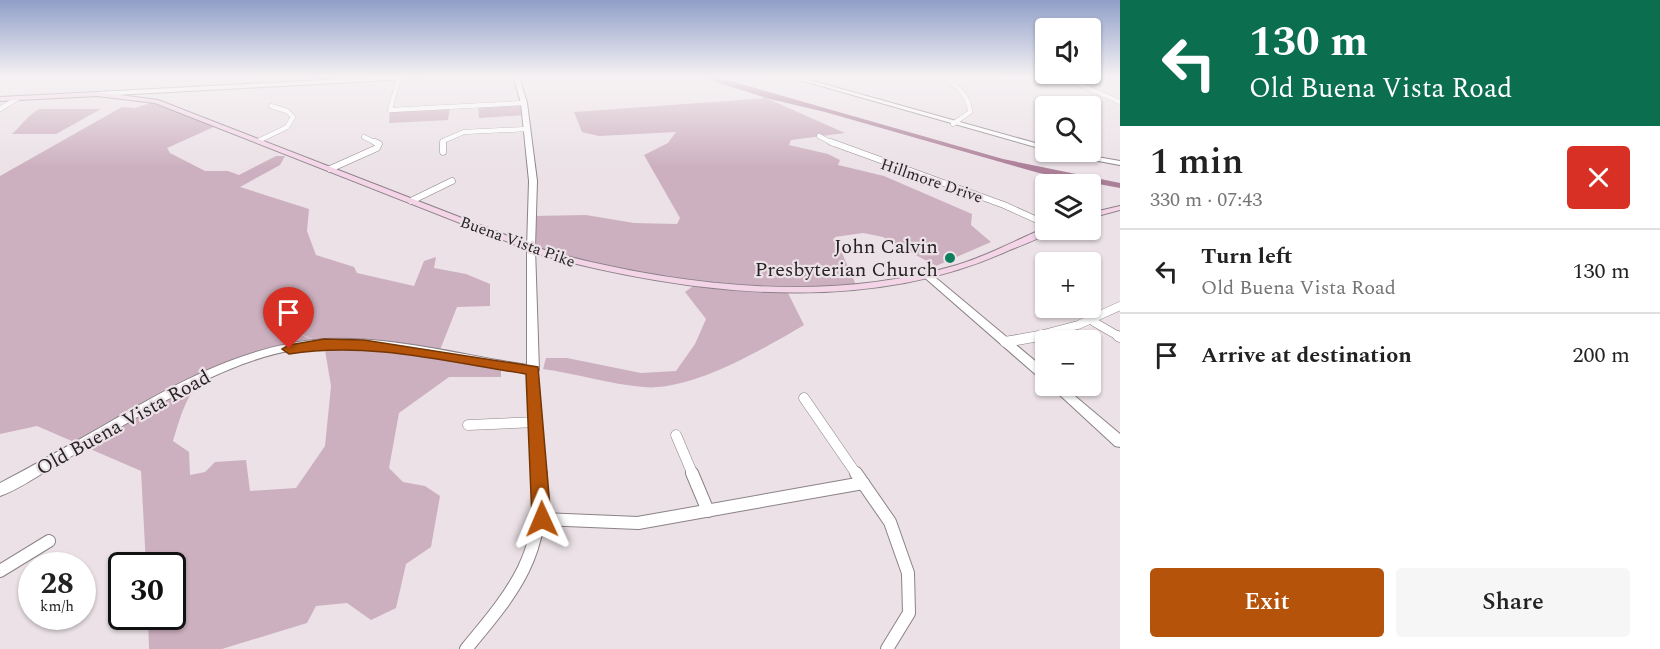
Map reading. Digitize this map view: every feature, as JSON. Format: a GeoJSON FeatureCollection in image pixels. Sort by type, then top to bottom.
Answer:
{"type":"FeatureCollection","features":[{"type":"Feature","properties":{"kind":"main road","name":"Buena Vista Pike"},"geometry":{"type":"LineString","coordinates":[[169,106],[531,248],[581,263],[644,277],[752,288],[820,288],[927,275],[960,266],[1035,235]]}},
{"type":"Feature","properties":{"kind":"main road"},"geometry":{"type":"LineString","coordinates":[[1101,213],[1120,208]]}},
{"type":"Feature","properties":{"kind":"street"},"geometry":{"type":"LineString","coordinates":[[258,141],[287,127],[293,117],[287,111],[272,106]]}},
{"type":"Feature","properties":{"kind":"street"},"geometry":{"type":"LineString","coordinates":[[391,106],[390,110],[461,106]]}},
{"type":"Feature","properties":{"kind":"street"},"geometry":{"type":"LineString","coordinates":[[466,649],[497,612],[530,559],[542,519],[533,370],[531,248],[533,181],[525,106]]}},
{"type":"Feature","properties":{"kind":"street"},"geometry":{"type":"LineString","coordinates":[[891,106],[1035,145]]}},
{"type":"Feature","properties":{"kind":"street"},"geometry":{"type":"LineString","coordinates":[[952,124],[970,112],[970,106]]}},
{"type":"Feature","properties":{"kind":"street"},"geometry":{"type":"LineString","coordinates":[[443,152],[443,141],[455,134],[528,129]]}},
{"type":"Feature","properties":{"kind":"street","name":"Hillmore Drive"},"geometry":{"type":"LineString","coordinates":[[819,136],[856,153],[1004,205],[1035,219]]}},
{"type":"Feature","properties":{"kind":"street"},"geometry":{"type":"LineString","coordinates":[[330,169],[377,148],[379,144],[364,137]]}},
{"type":"Feature","properties":{"kind":"street"},"geometry":{"type":"LineString","coordinates":[[1101,160],[1120,163]]}},
{"type":"Feature","properties":{"kind":"street"},"geometry":{"type":"LineString","coordinates":[[411,201],[452,180]]}},
{"type":"Feature","properties":{"kind":"street"},"geometry":{"type":"LineString","coordinates":[[927,275],[1035,368]]}},
{"type":"Feature","properties":{"kind":"street"},"geometry":{"type":"LineString","coordinates":[[1005,342],[1057,333],[1094,322],[1120,306]]}},
{"type":"Feature","properties":{"kind":"street"},"geometry":{"type":"LineString","coordinates":[[1094,322],[1120,337]]}},
{"type":"Feature","properties":{"kind":"street","name":"Old Buena Vista Road"},"geometry":{"type":"LineString","coordinates":[[0,490],[178,387],[224,367],[273,352],[324,344],[364,344],[533,370]]}},
{"type":"Feature","properties":{"kind":"street"},"geometry":{"type":"LineString","coordinates":[[1067,396],[1120,442]]}},
{"type":"Feature","properties":{"kind":"street"},"geometry":{"type":"LineString","coordinates":[[804,398],[890,522],[908,573],[909,613],[887,649]]}},
{"type":"Feature","properties":{"kind":"street"},"geometry":{"type":"LineString","coordinates":[[468,425],[537,422]]}},
{"type":"Feature","properties":{"kind":"street"},"geometry":{"type":"LineString","coordinates":[[676,435],[708,511]]}},
{"type":"Feature","properties":{"kind":"street"},"geometry":{"type":"LineString","coordinates":[[542,519],[638,523],[863,483]]}},
{"type":"Feature","properties":{"kind":"street"},"geometry":{"type":"LineString","coordinates":[[0,571],[49,541]]}},
{"type":"Feature","properties":{"kind":"shaded area"},"geometry":{"type":"Polygon","coordinates":[[[170,106],[218,125],[167,148],[170,153],[205,171],[228,171],[239,175],[276,156],[285,156],[280,165],[240,187],[309,209],[307,231],[316,255],[354,267],[357,273],[414,286],[424,261],[436,257],[434,268],[466,274],[490,284],[490,306],[457,307],[438,355],[501,365],[501,377],[449,377],[399,413],[389,468],[403,482],[425,486],[440,496],[431,547],[406,564],[396,608],[371,620],[347,603],[316,606],[307,623],[222,649],[149,649],[148,630],[186,630],[186,552],[145,552],[141,471],[37,426],[0,434],[0,176],[122,107],[170,106]],[[277,324],[322,344],[247,359],[229,365],[212,375],[198,386],[187,401],[173,441],[189,452],[190,475],[205,472],[215,462],[246,460],[250,491],[296,488],[325,446],[331,386],[324,344],[277,324]]]}},
{"type":"Feature","properties":{"kind":"shaded area"},"geometry":{"type":"Polygon","coordinates":[[[478,106],[525,106],[526,115],[479,118],[478,106]]]}},
{"type":"Feature","properties":{"kind":"shaded area"},"geometry":{"type":"Polygon","coordinates":[[[652,106],[785,106],[845,133],[791,140],[789,145],[828,154],[840,160],[838,165],[884,176],[972,214],[971,225],[991,242],[936,266],[883,237],[863,233],[835,237],[856,285],[786,289],[804,325],[726,367],[683,383],[662,387],[643,387],[543,369],[546,358],[567,358],[641,373],[676,371],[695,344],[706,319],[685,292],[696,284],[644,277],[531,248],[532,216],[586,215],[634,223],[677,224],[680,218],[644,155],[668,143],[676,132],[599,136],[582,132],[574,112],[652,106]]]}},
{"type":"Feature","properties":{"kind":"shaded area"},"geometry":{"type":"Polygon","coordinates":[[[801,106],[819,106],[1003,159],[1076,174],[1039,173],[801,106]]]}},
{"type":"Feature","properties":{"kind":"shaded area"},"geometry":{"type":"Polygon","coordinates":[[[450,107],[448,120],[389,123],[390,110],[450,107]]]}},
{"type":"Feature","properties":{"kind":"shaded area"},"geometry":{"type":"Polygon","coordinates":[[[39,109],[101,109],[56,134],[12,134],[39,109]]]}},
{"type":"Feature","properties":{"kind":"shaded area"},"geometry":{"type":"Polygon","coordinates":[[[1101,179],[1120,183],[1120,188],[1101,184],[1101,179]]]}},
{"type":"Feature","properties":{"kind":"place","name":"John Calvin Presbyterian Church"},"geometry":{"type":"Point","coordinates":[950,258]}},
{"type":"Feature","properties":{"kind":"route"},"geometry":{"type":"LineString","coordinates":[[289,349],[324,344],[364,344],[533,370],[542,519]]}}]}
